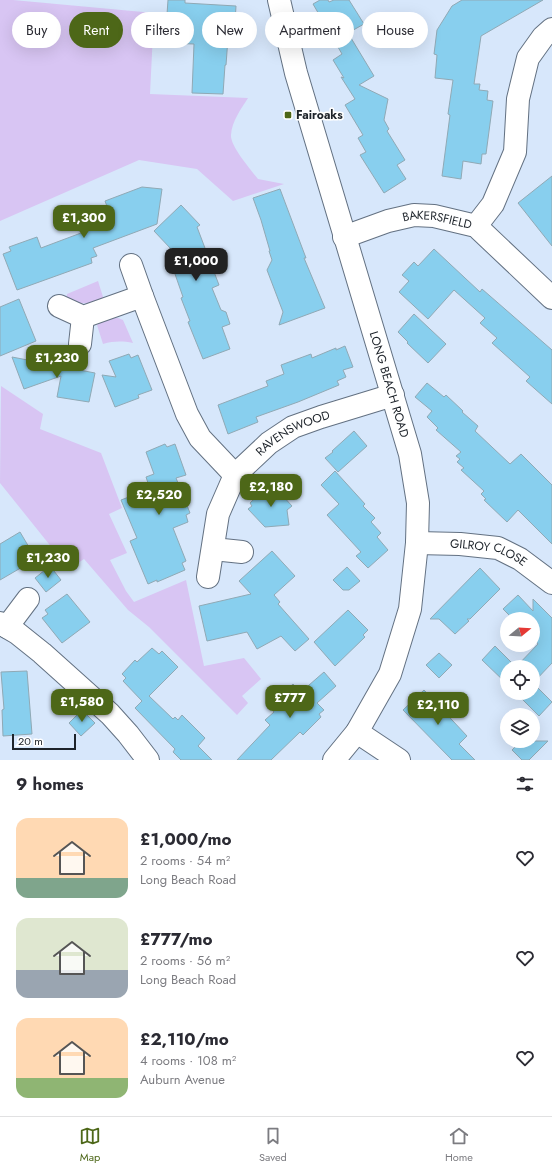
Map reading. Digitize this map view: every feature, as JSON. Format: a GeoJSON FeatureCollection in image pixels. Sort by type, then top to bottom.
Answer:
{"type":"FeatureCollection","features":[{"type":"Feature","properties":{"kind":"street","name":"LONG BEACH ROAD"},"geometry":{"type":"LineString","coordinates":[[279,0],[296,73],[344,237],[393,395],[411,461],[418,503],[417,543],[410,609],[390,674],[357,732],[334,760]]}},
{"type":"Feature","properties":{"kind":"street"},"geometry":{"type":"LineString","coordinates":[[476,226],[493,204],[515,152],[518,99],[528,58],[543,37],[552,29]]}},
{"type":"Feature","properties":{"kind":"street","name":"BAKERSFIELD"},"geometry":{"type":"LineString","coordinates":[[344,237],[388,221],[414,215],[434,216],[476,226],[552,298]]}},
{"type":"Feature","properties":{"kind":"street"},"geometry":{"type":"LineString","coordinates":[[131,265],[187,414],[200,438],[235,475]]}},
{"type":"Feature","properties":{"kind":"street"},"geometry":{"type":"LineString","coordinates":[[59,306],[83,317],[142,296]]}},
{"type":"Feature","properties":{"kind":"street"},"geometry":{"type":"LineString","coordinates":[[80,344],[83,317]]}},
{"type":"Feature","properties":{"kind":"street","name":"RAVENSWOOD"},"geometry":{"type":"LineString","coordinates":[[208,577],[218,514],[235,475],[269,443],[293,427],[393,395]]}},
{"type":"Feature","properties":{"kind":"street","name":"GILROY CLOSE"},"geometry":{"type":"LineString","coordinates":[[417,543],[460,544],[498,548],[520,559],[552,583]]}},
{"type":"Feature","properties":{"kind":"street"},"geometry":{"type":"LineString","coordinates":[[213,549],[242,552]]}},
{"type":"Feature","properties":{"kind":"street"},"geometry":{"type":"LineString","coordinates":[[28,599],[4,625],[42,653],[110,714],[148,760]]}},
{"type":"Feature","properties":{"kind":"street"},"geometry":{"type":"LineString","coordinates":[[357,732],[398,760]]}},
{"type":"Feature","properties":{"kind":"shaded area"},"geometry":{"type":"Polygon","coordinates":[[[0,0],[143,12],[131,12],[131,48],[152,48],[150,94],[248,98],[237,115],[233,125],[231,135],[234,145],[258,179],[284,184],[233,201],[197,169],[139,160],[0,221],[0,0]]]}},
{"type":"Feature","properties":{"kind":"shaded area"},"geometry":{"type":"Polygon","coordinates":[[[98,281],[104,300],[85,303],[66,299],[67,294],[98,281]]]}},
{"type":"Feature","properties":{"kind":"shaded area"},"geometry":{"type":"Polygon","coordinates":[[[112,318],[123,320],[133,343],[111,342],[103,344],[97,325],[104,320],[112,318]]]}},
{"type":"Feature","properties":{"kind":"shaded area"},"geometry":{"type":"Polygon","coordinates":[[[1,386],[43,414],[40,429],[101,453],[122,508],[109,514],[127,553],[110,560],[126,591],[134,602],[186,580],[204,666],[244,658],[261,679],[242,696],[248,703],[237,715],[149,627],[128,610],[84,559],[69,569],[0,483],[1,386]]]}},
{"type":"Feature","properties":{"kind":"building"},"geometry":{"type":"Polygon","coordinates":[[[168,0],[185,0],[185,3],[236,6],[236,12],[202,12],[202,48],[227,48],[223,94],[192,93],[194,12],[167,12],[168,0]]]}},
{"type":"Feature","properties":{"kind":"building"},"geometry":{"type":"Polygon","coordinates":[[[320,0],[328,0],[329,2],[334,0],[349,0],[362,21],[362,25],[354,30],[354,12],[318,12],[313,4],[320,0]]]}},
{"type":"Feature","properties":{"kind":"building"},"geometry":{"type":"Polygon","coordinates":[[[462,0],[543,0],[481,36],[474,84],[480,84],[479,90],[488,91],[487,100],[493,101],[486,154],[482,154],[481,164],[463,161],[461,179],[442,176],[453,80],[435,78],[437,55],[434,54],[437,30],[452,6],[462,0]]]}},
{"type":"Feature","properties":{"kind":"building"},"geometry":{"type":"Polygon","coordinates":[[[354,43],[374,76],[359,85],[388,99],[384,120],[389,129],[387,131],[405,160],[397,165],[406,179],[384,193],[360,155],[366,152],[358,138],[363,135],[345,105],[355,99],[341,77],[344,78],[333,60],[342,54],[339,48],[354,48],[354,43]]]}},
{"type":"Feature","properties":{"kind":"building"},"geometry":{"type":"Polygon","coordinates":[[[552,176],[552,246],[518,203],[552,176]]]}},
{"type":"Feature","properties":{"kind":"building"},"geometry":{"type":"Polygon","coordinates":[[[142,187],[162,189],[157,224],[93,248],[97,256],[91,258],[92,263],[17,290],[3,254],[11,251],[9,247],[37,237],[41,248],[89,230],[84,218],[108,209],[105,201],[142,187]]]}},
{"type":"Feature","properties":{"kind":"building"},"geometry":{"type":"Polygon","coordinates":[[[280,189],[306,258],[304,258],[325,308],[279,325],[283,312],[267,270],[272,260],[261,220],[253,198],[280,189]]]}},
{"type":"Feature","properties":{"kind":"building"},"geometry":{"type":"Polygon","coordinates":[[[181,205],[200,225],[197,227],[219,285],[212,288],[221,310],[226,312],[230,324],[222,327],[230,349],[203,359],[188,322],[190,321],[181,298],[183,297],[175,274],[177,273],[169,253],[171,249],[154,231],[181,205]]]}},
{"type":"Feature","properties":{"kind":"building"},"geometry":{"type":"Polygon","coordinates":[[[434,249],[480,292],[482,289],[552,350],[552,404],[526,381],[530,377],[492,343],[497,338],[480,323],[485,318],[454,290],[428,319],[399,292],[409,281],[402,275],[414,262],[418,266],[434,249]]]}},
{"type":"Feature","properties":{"kind":"building"},"geometry":{"type":"Polygon","coordinates":[[[19,299],[36,341],[0,356],[0,307],[19,299]]]}},
{"type":"Feature","properties":{"kind":"building"},"geometry":{"type":"Polygon","coordinates":[[[414,314],[446,344],[428,363],[398,332],[414,314]]]}},
{"type":"Feature","properties":{"kind":"building"},"geometry":{"type":"Polygon","coordinates":[[[345,346],[353,367],[343,370],[346,377],[337,381],[339,385],[256,417],[258,422],[228,434],[218,405],[268,386],[266,381],[284,374],[281,365],[311,354],[312,358],[345,346]]]}},
{"type":"Feature","properties":{"kind":"building"},"geometry":{"type":"Polygon","coordinates":[[[129,354],[131,358],[138,355],[152,390],[138,395],[139,398],[115,407],[102,375],[116,377],[109,361],[129,354]]]}},
{"type":"Feature","properties":{"kind":"building"},"geometry":{"type":"Polygon","coordinates":[[[12,357],[95,373],[89,402],[57,397],[61,376],[24,389],[12,357]]]}},
{"type":"Feature","properties":{"kind":"building"},"geometry":{"type":"Polygon","coordinates":[[[427,383],[444,397],[446,395],[463,411],[462,412],[478,426],[475,431],[510,464],[521,454],[552,485],[552,544],[518,510],[507,522],[484,500],[486,499],[481,494],[484,491],[461,470],[464,468],[457,462],[460,459],[456,456],[461,452],[436,430],[438,428],[427,417],[432,411],[415,397],[427,383]]]}},
{"type":"Feature","properties":{"kind":"building"},"geometry":{"type":"Polygon","coordinates":[[[354,431],[367,446],[338,472],[325,458],[354,431]]]}},
{"type":"Feature","properties":{"kind":"building"},"geometry":{"type":"Polygon","coordinates":[[[165,444],[167,447],[175,444],[186,475],[176,478],[190,513],[186,515],[188,522],[173,528],[186,561],[182,563],[185,570],[157,582],[157,580],[148,584],[130,541],[137,538],[121,500],[150,489],[146,477],[154,474],[146,452],[165,444]]]}},
{"type":"Feature","properties":{"kind":"building"},"geometry":{"type":"Polygon","coordinates":[[[335,471],[365,504],[363,506],[375,518],[371,522],[381,533],[377,537],[388,550],[368,568],[356,556],[361,552],[327,515],[339,504],[321,485],[335,471]]]}},
{"type":"Feature","properties":{"kind":"building"},"geometry":{"type":"Polygon","coordinates":[[[271,483],[292,506],[287,510],[289,525],[265,527],[248,509],[252,506],[250,503],[271,483]]]}},
{"type":"Feature","properties":{"kind":"building"},"geometry":{"type":"Polygon","coordinates":[[[20,532],[36,559],[0,580],[0,544],[20,532]]]}},
{"type":"Feature","properties":{"kind":"building"},"geometry":{"type":"Polygon","coordinates":[[[272,551],[295,576],[274,595],[280,602],[278,604],[309,639],[295,651],[281,636],[257,649],[247,632],[207,641],[199,606],[251,594],[239,581],[272,551]]]}},
{"type":"Feature","properties":{"kind":"building"},"geometry":{"type":"Polygon","coordinates":[[[50,566],[61,580],[46,592],[35,578],[50,566]]]}},
{"type":"Feature","properties":{"kind":"building"},"geometry":{"type":"Polygon","coordinates":[[[347,567],[360,581],[349,590],[343,590],[333,580],[347,567]]]}},
{"type":"Feature","properties":{"kind":"building"},"geometry":{"type":"Polygon","coordinates":[[[480,568],[500,589],[470,619],[467,619],[469,621],[455,634],[439,619],[430,619],[480,568]]]}},
{"type":"Feature","properties":{"kind":"building"},"geometry":{"type":"Polygon","coordinates":[[[67,594],[90,622],[62,643],[42,618],[48,614],[45,610],[67,594]]]}},
{"type":"Feature","properties":{"kind":"building"},"geometry":{"type":"Polygon","coordinates":[[[518,595],[533,611],[533,599],[552,618],[552,663],[540,676],[540,660],[523,660],[530,652],[540,652],[540,612],[506,612],[503,609],[518,595]]]}},
{"type":"Feature","properties":{"kind":"building"},"geometry":{"type":"Polygon","coordinates":[[[348,610],[368,630],[363,635],[365,637],[335,666],[314,642],[348,610]]]}},
{"type":"Feature","properties":{"kind":"building"},"geometry":{"type":"Polygon","coordinates":[[[495,646],[509,660],[500,660],[500,677],[482,660],[495,646]]]}},
{"type":"Feature","properties":{"kind":"building"},"geometry":{"type":"Polygon","coordinates":[[[152,648],[159,654],[162,651],[178,667],[149,696],[173,719],[175,717],[178,720],[182,715],[205,738],[198,746],[212,760],[181,760],[173,752],[175,749],[135,708],[142,701],[123,681],[126,678],[122,674],[135,660],[137,662],[152,648]]]}},
{"type":"Feature","properties":{"kind":"building"},"geometry":{"type":"Polygon","coordinates":[[[439,653],[452,665],[439,678],[426,665],[439,653]]]}},
{"type":"Feature","properties":{"kind":"building"},"geometry":{"type":"Polygon","coordinates":[[[27,671],[32,734],[3,736],[2,710],[4,709],[1,672],[27,671]]]}},
{"type":"Feature","properties":{"kind":"building"},"geometry":{"type":"Polygon","coordinates":[[[324,672],[336,686],[317,703],[324,710],[319,714],[321,717],[303,735],[300,732],[271,760],[237,760],[270,725],[265,720],[274,712],[271,708],[279,700],[278,698],[293,684],[301,692],[324,672]]]}},
{"type":"Feature","properties":{"kind":"building"},"geometry":{"type":"Polygon","coordinates":[[[424,690],[467,736],[459,744],[475,760],[452,760],[403,710],[424,690]]]}},
{"type":"Feature","properties":{"kind":"building"},"geometry":{"type":"Polygon","coordinates":[[[540,690],[552,702],[540,715],[540,708],[531,708],[523,700],[540,700],[540,690]]]}},
{"type":"Feature","properties":{"kind":"building"},"geometry":{"type":"Polygon","coordinates":[[[82,710],[95,723],[81,736],[69,723],[82,710]]]}},
{"type":"Feature","properties":{"kind":"building"},"geometry":{"type":"Polygon","coordinates":[[[540,741],[548,741],[529,760],[522,760],[512,750],[514,748],[540,748],[540,741]]]}},
{"type":"Feature","properties":{"kind":"place","name":"Fairoaks"},"geometry":{"type":"Point","coordinates":[288,115]}}]}
